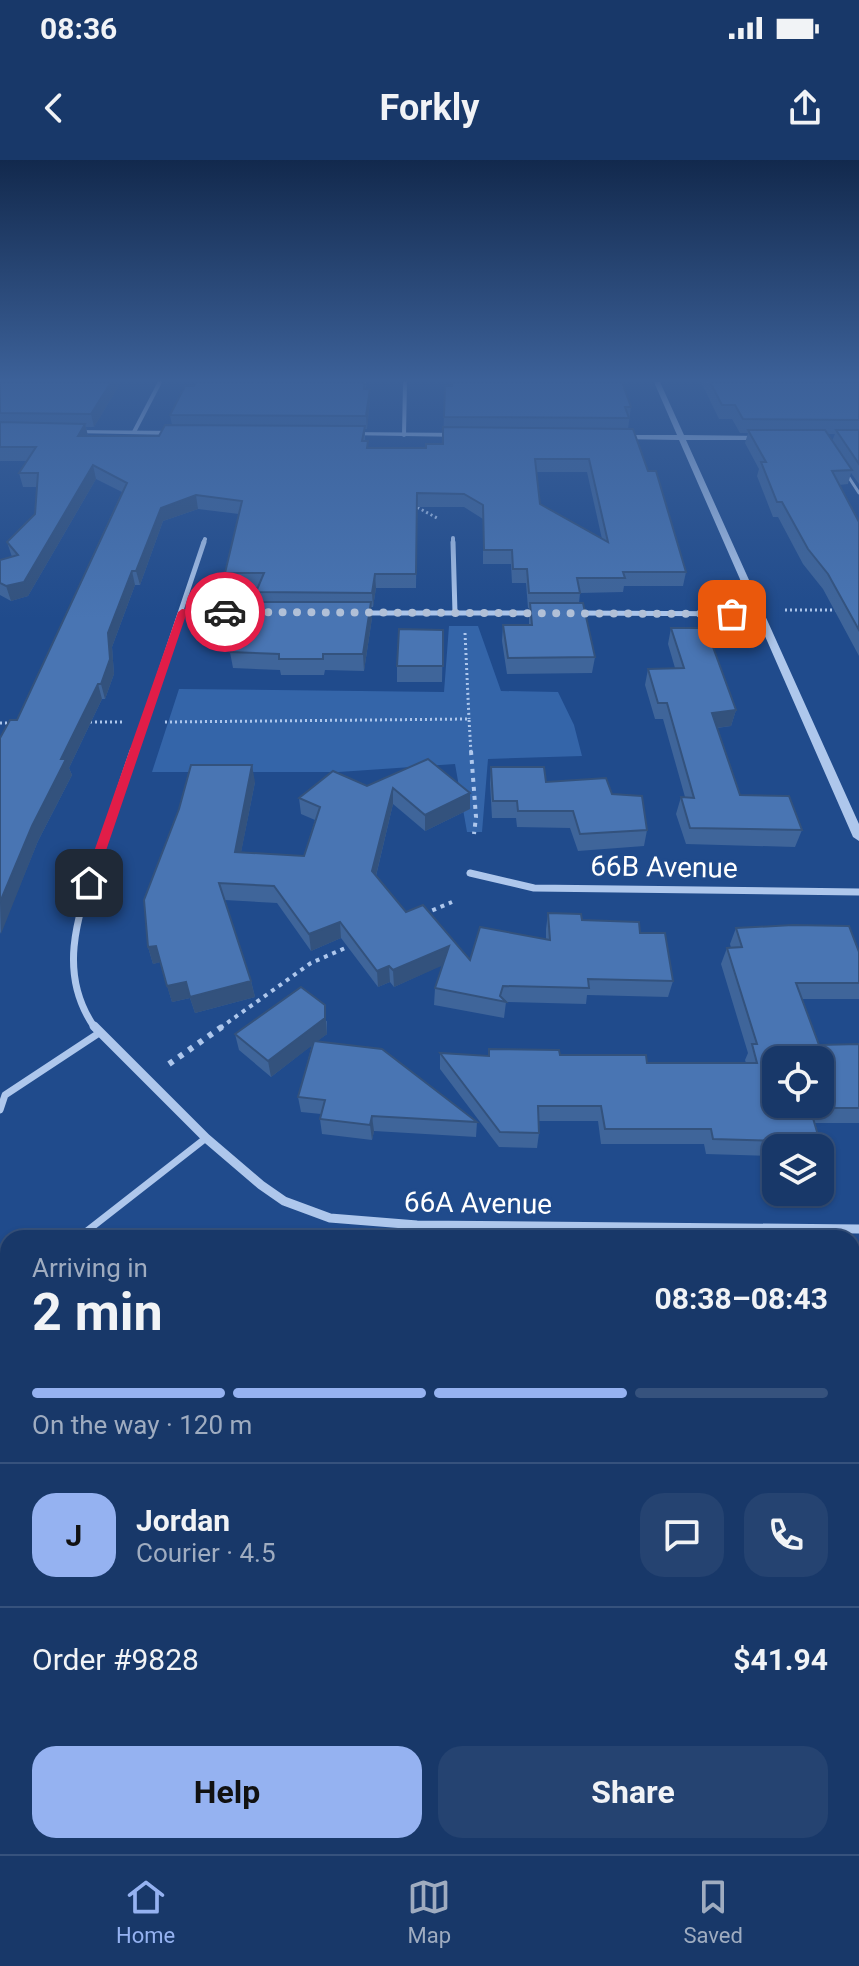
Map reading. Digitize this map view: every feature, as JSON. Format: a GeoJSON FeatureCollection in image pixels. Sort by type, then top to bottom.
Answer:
{"type":"FeatureCollection","features":[{"type":"Feature","properties":{"kind":"street"},"geometry":{"type":"LineString","coordinates":[[692,461],[859,837]]}},
{"type":"Feature","properties":{"kind":"street"},"geometry":{"type":"LineString","coordinates":[[453,538],[455,613]]}},
{"type":"Feature","properties":{"kind":"street","name":"66A Avenue"},"geometry":{"type":"LineString","coordinates":[[205,539],[77,918],[71,947],[72,987],[84,1014],[99,1033],[206,1138],[284,1201],[344,1220],[417,1225],[859,1229]]}},
{"type":"Feature","properties":{"kind":"street"},"geometry":{"type":"LineString","coordinates":[[182,612],[258,612]]}},
{"type":"Feature","properties":{"kind":"street"},"geometry":{"type":"LineString","coordinates":[[349,613],[550,613]]}},
{"type":"Feature","properties":{"kind":"street"},"geometry":{"type":"LineString","coordinates":[[565,613],[762,614]]}},
{"type":"Feature","properties":{"kind":"street","name":"66B Avenue"},"geometry":{"type":"LineString","coordinates":[[470,873],[534,888],[859,892]]}},
{"type":"Feature","properties":{"kind":"lane"},"geometry":{"type":"LineString","coordinates":[[844,470],[859,493]]}},
{"type":"Feature","properties":{"kind":"lane"},"geometry":{"type":"LineString","coordinates":[[0,1110],[5,1095],[99,1033]]}},
{"type":"Feature","properties":{"kind":"lane"},"geometry":{"type":"LineString","coordinates":[[93,1230],[206,1138]]}},
{"type":"Feature","properties":{"kind":"path"},"geometry":{"type":"LineString","coordinates":[[412,504],[437,518]]}},
{"type":"Feature","properties":{"kind":"path"},"geometry":{"type":"LineString","coordinates":[[785,610],[843,610]]}},
{"type":"Feature","properties":{"kind":"path"},"geometry":{"type":"LineString","coordinates":[[470,621],[464,635],[476,817],[474,834]]}},
{"type":"Feature","properties":{"kind":"path"},"geometry":{"type":"LineString","coordinates":[[164,722],[469,719]]}},
{"type":"Feature","properties":{"kind":"path"},"geometry":{"type":"LineString","coordinates":[[80,722],[128,722]]}},
{"type":"Feature","properties":{"kind":"path"},"geometry":{"type":"LineString","coordinates":[[0,723],[16,723]]}},
{"type":"Feature","properties":{"kind":"path"},"geometry":{"type":"LineString","coordinates":[[410,920],[452,902]]}},
{"type":"Feature","properties":{"kind":"path"},"geometry":{"type":"LineString","coordinates":[[169,1064],[311,963],[353,945]]}},
{"type":"Feature","properties":{"kind":"shaded area"},"geometry":{"type":"Polygon","coordinates":[[[449,626],[478,626],[501,691],[558,692],[574,725],[582,756],[488,759],[482,832],[467,832],[455,764],[339,772],[152,772],[179,689],[444,692],[449,626]]]}},
{"type":"Feature","properties":{"kind":"building"},"geometry":{"type":"Polygon","coordinates":[[[27,461],[535,461],[540,504],[608,542],[589,461],[644,461],[648,471],[656,471],[686,572],[623,572],[625,578],[577,578],[580,593],[529,593],[527,569],[513,569],[512,550],[484,550],[483,505],[464,494],[417,493],[416,574],[375,574],[372,593],[256,592],[264,573],[225,573],[242,501],[196,495],[161,508],[108,633],[110,659],[101,684],[98,684],[61,759],[66,759],[32,826],[0,902],[0,738],[10,720],[17,720],[127,483],[93,465],[24,582],[6,586],[0,583],[0,560],[18,555],[7,542],[35,514],[38,473],[19,473],[27,461]]]}},
{"type":"Feature","properties":{"kind":"building"},"geometry":{"type":"Polygon","coordinates":[[[846,461],[852,470],[832,471],[859,522],[859,630],[782,502],[777,502],[761,462],[846,461]]]}},
{"type":"Feature","properties":{"kind":"building"},"geometry":{"type":"Polygon","coordinates":[[[251,602],[371,602],[363,654],[323,654],[323,659],[279,659],[279,654],[230,652],[251,602]]]}},
{"type":"Feature","properties":{"kind":"building"},"geometry":{"type":"Polygon","coordinates":[[[530,603],[583,603],[595,657],[508,658],[503,625],[532,625],[530,603]]]}},
{"type":"Feature","properties":{"kind":"building"},"geometry":{"type":"Polygon","coordinates":[[[671,628],[706,628],[736,710],[712,713],[740,795],[789,796],[802,830],[690,828],[681,797],[694,798],[667,703],[658,703],[648,669],[684,668],[671,628]]]}},
{"type":"Feature","properties":{"kind":"building"},"geometry":{"type":"Polygon","coordinates":[[[399,629],[443,630],[443,666],[397,666],[399,629]]]}},
{"type":"Feature","properties":{"kind":"building"},"geometry":{"type":"Polygon","coordinates":[[[428,759],[470,793],[425,815],[393,788],[372,871],[406,912],[423,905],[470,960],[480,927],[550,940],[548,913],[581,914],[582,920],[639,922],[640,933],[665,933],[673,981],[588,979],[589,988],[503,986],[500,996],[506,1002],[435,988],[449,946],[393,970],[389,966],[377,971],[340,922],[309,934],[274,886],[219,883],[251,981],[190,997],[186,982],[167,986],[156,946],[148,947],[144,900],[179,809],[191,765],[252,765],[235,852],[304,856],[320,807],[299,798],[333,771],[367,786],[428,759]]]}},
{"type":"Feature","properties":{"kind":"building"},"geometry":{"type":"Polygon","coordinates":[[[491,767],[544,767],[546,782],[606,778],[612,794],[642,796],[647,830],[580,834],[573,811],[518,811],[517,801],[493,801],[491,767]]]}},
{"type":"Feature","properties":{"kind":"building"},"geometry":{"type":"Polygon","coordinates":[[[849,926],[859,952],[859,983],[796,983],[819,1045],[859,1044],[859,1108],[834,1108],[834,1046],[762,1046],[762,1118],[813,1118],[818,1134],[762,1134],[762,1140],[713,1139],[711,1129],[605,1129],[601,1106],[538,1106],[539,1133],[500,1132],[440,1053],[489,1056],[489,1049],[559,1050],[560,1055],[646,1055],[647,1063],[757,1063],[752,1044],[757,1044],[727,948],[742,947],[736,928],[849,926]]]}},
{"type":"Feature","properties":{"kind":"building"},"geometry":{"type":"Polygon","coordinates":[[[301,987],[325,1005],[325,1018],[268,1061],[235,1034],[301,987]]]}},
{"type":"Feature","properties":{"kind":"building"},"geometry":{"type":"Polygon","coordinates":[[[314,1041],[382,1049],[477,1122],[372,1116],[370,1125],[320,1119],[325,1100],[298,1097],[314,1041]]]}},
{"type":"Feature","properties":{"kind":"way so far"},"geometry":{"type":"LineString","coordinates":[[225,612],[732,614]]}},
{"type":"Feature","properties":{"kind":"route"},"geometry":{"type":"LineString","coordinates":[[89,883],[182,612],[225,612]]}}]}
